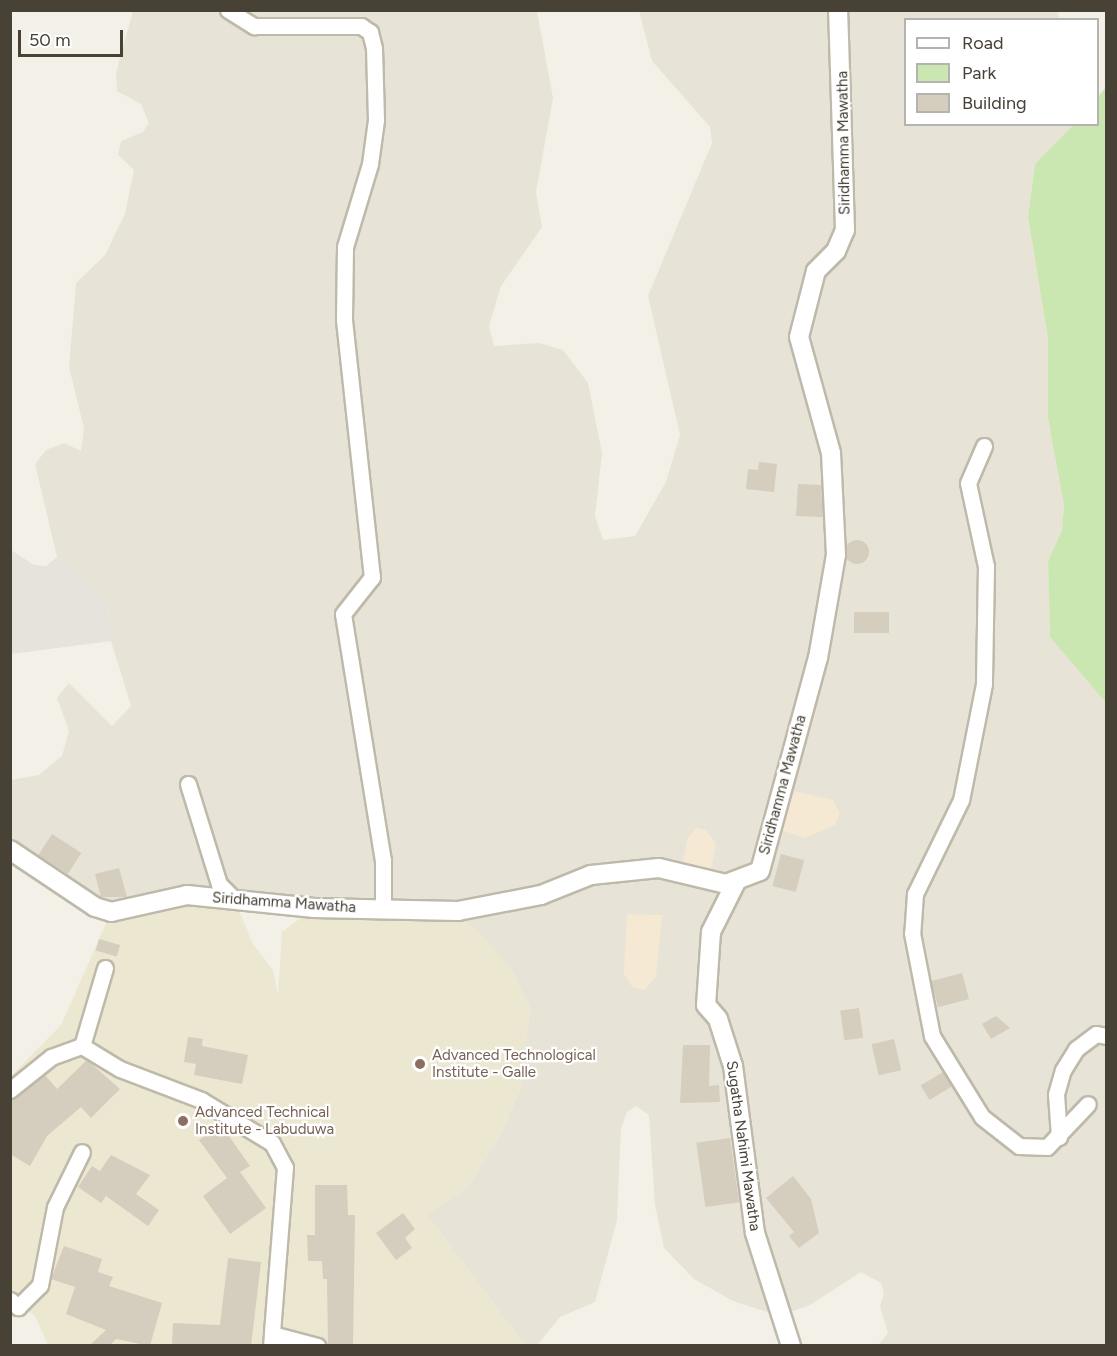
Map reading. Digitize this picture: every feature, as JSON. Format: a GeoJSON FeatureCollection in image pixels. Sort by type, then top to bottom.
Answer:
{"type":"FeatureCollection","features":[{"type":"Feature","properties":{"kind":"street"},"geometry":{"type":"LineString","coordinates":[[228,10],[254,26],[361,26],[370,32],[374,48],[376,120],[370,164],[345,247],[344,320],[372,577],[343,614],[383,860],[383,909]]}},
{"type":"Feature","properties":{"kind":"street","name":"Siridhamma Mawatha"},"geometry":{"type":"LineString","coordinates":[[10,850],[95,908],[111,912],[187,895],[383,909],[458,911],[541,895],[591,875],[659,868],[736,882],[760,871],[818,658],[836,555],[831,453],[799,337],[816,271],[836,251],[845,230],[838,10]]}},
{"type":"Feature","properties":{"kind":"street"},"geometry":{"type":"LineString","coordinates":[[984,446],[968,483],[986,566],[984,684],[961,800],[915,894],[912,933],[932,1036],[982,1117],[1019,1146],[1047,1147],[1088,1104]]}},
{"type":"Feature","properties":{"kind":"street"},"geometry":{"type":"LineString","coordinates":[[188,784],[219,884],[234,899]]}},
{"type":"Feature","properties":{"kind":"street","name":"Sugatha Nahimi Mawatha"},"geometry":{"type":"LineString","coordinates":[[736,882],[711,932],[706,1005],[718,1019],[733,1066],[755,1233],[791,1346]]}},
{"type":"Feature","properties":{"kind":"street"},"geometry":{"type":"LineString","coordinates":[[82,1046],[105,968]]}},
{"type":"Feature","properties":{"kind":"street"},"geometry":{"type":"LineString","coordinates":[[1059,1137],[1056,1094],[1063,1070],[1076,1049],[1096,1034],[1107,1036]]}},
{"type":"Feature","properties":{"kind":"street"},"geometry":{"type":"LineString","coordinates":[[10,1090],[51,1057],[82,1046]]}},
{"type":"Feature","properties":{"kind":"street"},"geometry":{"type":"LineString","coordinates":[[82,1046],[120,1069],[201,1101],[272,1143],[285,1167],[285,1206],[272,1340],[317,1346]]}},
{"type":"Feature","properties":{"kind":"street"},"geometry":{"type":"LineString","coordinates":[[10,1300],[18,1307],[40,1285],[55,1207],[82,1152]]}},
{"type":"Feature","properties":{"kind":"shaded area"},"geometry":{"type":"Polygon","coordinates":[[[133,11],[537,11],[553,98],[536,192],[542,227],[501,286],[489,326],[494,346],[539,343],[563,350],[588,383],[602,453],[595,516],[603,540],[635,536],[666,482],[680,435],[648,296],[712,143],[710,127],[652,61],[639,11],[1057,11],[1060,18],[904,18],[904,126],[1072,126],[1035,164],[1028,217],[1048,339],[1048,418],[1064,506],[1062,530],[1048,561],[1050,637],[1106,703],[1106,1345],[878,1345],[888,1333],[880,1306],[884,1293],[881,1283],[861,1272],[810,1305],[779,1316],[733,1301],[694,1279],[664,1248],[655,1205],[649,1115],[636,1106],[627,1112],[621,1128],[617,1220],[595,1302],[560,1317],[537,1345],[525,1345],[426,1214],[466,1189],[500,1136],[521,1087],[530,1008],[509,965],[234,899],[111,912],[11,850],[11,780],[39,775],[62,756],[69,731],[57,698],[69,683],[112,726],[131,706],[111,641],[108,607],[57,557],[35,464],[46,450],[64,443],[81,451],[84,428],[69,367],[76,283],[105,255],[125,214],[134,170],[118,155],[121,141],[143,132],[149,123],[141,104],[117,91],[116,73],[133,11]]]}},
{"type":"Feature","properties":{"kind":"shaded area"},"geometry":{"type":"Polygon","coordinates":[[[11,550],[34,565],[46,566],[57,557],[95,589],[108,607],[111,641],[11,654],[11,550]]]}},
{"type":"Feature","properties":{"kind":"shaded area"},"geometry":{"type":"Polygon","coordinates":[[[781,788],[833,800],[840,813],[835,825],[805,838],[769,826],[781,788]]]}},
{"type":"Feature","properties":{"kind":"shaded area"},"geometry":{"type":"Polygon","coordinates":[[[696,828],[706,830],[716,844],[709,879],[681,873],[687,840],[696,828]]]}},
{"type":"Feature","properties":{"kind":"shaded area","name":"Advanced Technical Institute - Labuduwa"},"geometry":{"type":"Polygon","coordinates":[[[234,899],[253,944],[273,970],[278,996],[282,932],[314,908],[458,911],[509,965],[530,1008],[521,1087],[500,1136],[466,1189],[426,1214],[525,1345],[48,1345],[35,1316],[11,1301],[11,1076],[61,1025],[111,912],[234,899]]]}},
{"type":"Feature","properties":{"kind":"shaded area"},"geometry":{"type":"Polygon","coordinates":[[[627,914],[662,915],[656,977],[644,990],[633,988],[624,974],[627,914]]]}},
{"type":"Feature","properties":{"kind":"green space"},"geometry":{"type":"Polygon","coordinates":[[[1106,87],[1106,703],[1050,637],[1048,561],[1062,530],[1064,506],[1048,418],[1048,339],[1028,217],[1035,164],[1072,126],[1099,126],[1099,96],[1106,87]]]}},
{"type":"Feature","properties":{"kind":"building"},"geometry":{"type":"Polygon","coordinates":[[[759,462],[777,464],[774,492],[746,489],[748,469],[758,470],[759,462]]]}},
{"type":"Feature","properties":{"kind":"building"},"geometry":{"type":"Polygon","coordinates":[[[798,484],[821,485],[823,517],[796,516],[798,484]]]}},
{"type":"Feature","properties":{"kind":"building"},"geometry":{"type":"Polygon","coordinates":[[[857,540],[862,541],[868,547],[868,557],[862,563],[857,564],[852,563],[846,557],[845,552],[846,547],[852,541],[857,540]]]}},
{"type":"Feature","properties":{"kind":"building"},"geometry":{"type":"Polygon","coordinates":[[[854,612],[889,612],[889,633],[854,633],[854,612]]]}},
{"type":"Feature","properties":{"kind":"building"},"geometry":{"type":"Polygon","coordinates":[[[52,834],[81,853],[68,874],[38,855],[52,834]]]}},
{"type":"Feature","properties":{"kind":"building"},"geometry":{"type":"Polygon","coordinates":[[[781,854],[804,860],[796,892],[772,886],[781,854]]]}},
{"type":"Feature","properties":{"kind":"building"},"geometry":{"type":"Polygon","coordinates":[[[119,868],[127,897],[101,897],[95,874],[119,868]]]}},
{"type":"Feature","properties":{"kind":"building"},"geometry":{"type":"Polygon","coordinates":[[[99,939],[120,945],[117,957],[96,951],[99,939]]]}},
{"type":"Feature","properties":{"kind":"building"},"geometry":{"type":"Polygon","coordinates":[[[962,973],[969,999],[938,1007],[931,981],[962,973]]]}},
{"type":"Feature","properties":{"kind":"building"},"geometry":{"type":"Polygon","coordinates":[[[859,1008],[863,1038],[844,1040],[840,1011],[859,1008]]]}},
{"type":"Feature","properties":{"kind":"building"},"geometry":{"type":"Polygon","coordinates":[[[996,1016],[1010,1028],[991,1039],[982,1024],[996,1016]]]}},
{"type":"Feature","properties":{"kind":"building"},"geometry":{"type":"Polygon","coordinates":[[[188,1037],[203,1039],[202,1046],[248,1055],[242,1084],[194,1075],[196,1064],[184,1062],[188,1037]]]}},
{"type":"Feature","properties":{"kind":"building"},"geometry":{"type":"Polygon","coordinates":[[[894,1039],[901,1070],[879,1075],[872,1044],[894,1039]]]}},
{"type":"Feature","properties":{"kind":"building"},"geometry":{"type":"Polygon","coordinates":[[[683,1045],[710,1045],[709,1086],[719,1085],[720,1102],[680,1103],[683,1045]]]}},
{"type":"Feature","properties":{"kind":"building"},"geometry":{"type":"Polygon","coordinates":[[[87,1060],[120,1089],[91,1118],[81,1107],[47,1136],[30,1166],[10,1154],[10,1100],[45,1075],[57,1089],[87,1060]]]}},
{"type":"Feature","properties":{"kind":"building"},"geometry":{"type":"Polygon","coordinates":[[[943,1072],[952,1087],[929,1100],[921,1085],[943,1072]]]}},
{"type":"Feature","properties":{"kind":"building"},"geometry":{"type":"Polygon","coordinates":[[[221,1125],[250,1166],[240,1172],[266,1208],[230,1234],[203,1196],[227,1178],[199,1140],[221,1125]]]}},
{"type":"Feature","properties":{"kind":"building"},"geometry":{"type":"Polygon","coordinates":[[[730,1138],[739,1202],[705,1207],[696,1143],[730,1138]]]}},
{"type":"Feature","properties":{"kind":"building"},"geometry":{"type":"Polygon","coordinates":[[[111,1155],[150,1175],[136,1194],[159,1210],[148,1226],[106,1196],[101,1203],[78,1187],[92,1166],[100,1171],[111,1155]]]}},
{"type":"Feature","properties":{"kind":"building"},"geometry":{"type":"Polygon","coordinates":[[[793,1176],[811,1199],[819,1233],[799,1248],[789,1236],[794,1232],[766,1198],[793,1176]]]}},
{"type":"Feature","properties":{"kind":"building"},"geometry":{"type":"Polygon","coordinates":[[[315,1185],[347,1185],[348,1215],[355,1215],[353,1346],[328,1346],[327,1279],[323,1279],[322,1261],[308,1261],[307,1235],[315,1235],[315,1185]]]}},
{"type":"Feature","properties":{"kind":"building"},"geometry":{"type":"Polygon","coordinates":[[[403,1213],[415,1229],[405,1238],[412,1248],[396,1260],[376,1233],[403,1213]]]}},
{"type":"Feature","properties":{"kind":"building"},"geometry":{"type":"Polygon","coordinates":[[[64,1246],[102,1259],[98,1272],[113,1277],[109,1286],[162,1303],[150,1346],[116,1339],[109,1346],[89,1346],[106,1330],[66,1314],[75,1287],[51,1279],[64,1246]]]}},
{"type":"Feature","properties":{"kind":"building"},"geometry":{"type":"Polygon","coordinates":[[[228,1258],[261,1262],[251,1346],[172,1346],[173,1323],[220,1325],[228,1258]]]}},
{"type":"Feature","properties":{"kind":"place","name":"Advanced Technological Institute - Galle"},"geometry":{"type":"Point","coordinates":[420,1064]}},
{"type":"Feature","properties":{"kind":"place","name":"Advanced Technical Institute - Labuduwa"},"geometry":{"type":"Point","coordinates":[183,1121]}}]}
